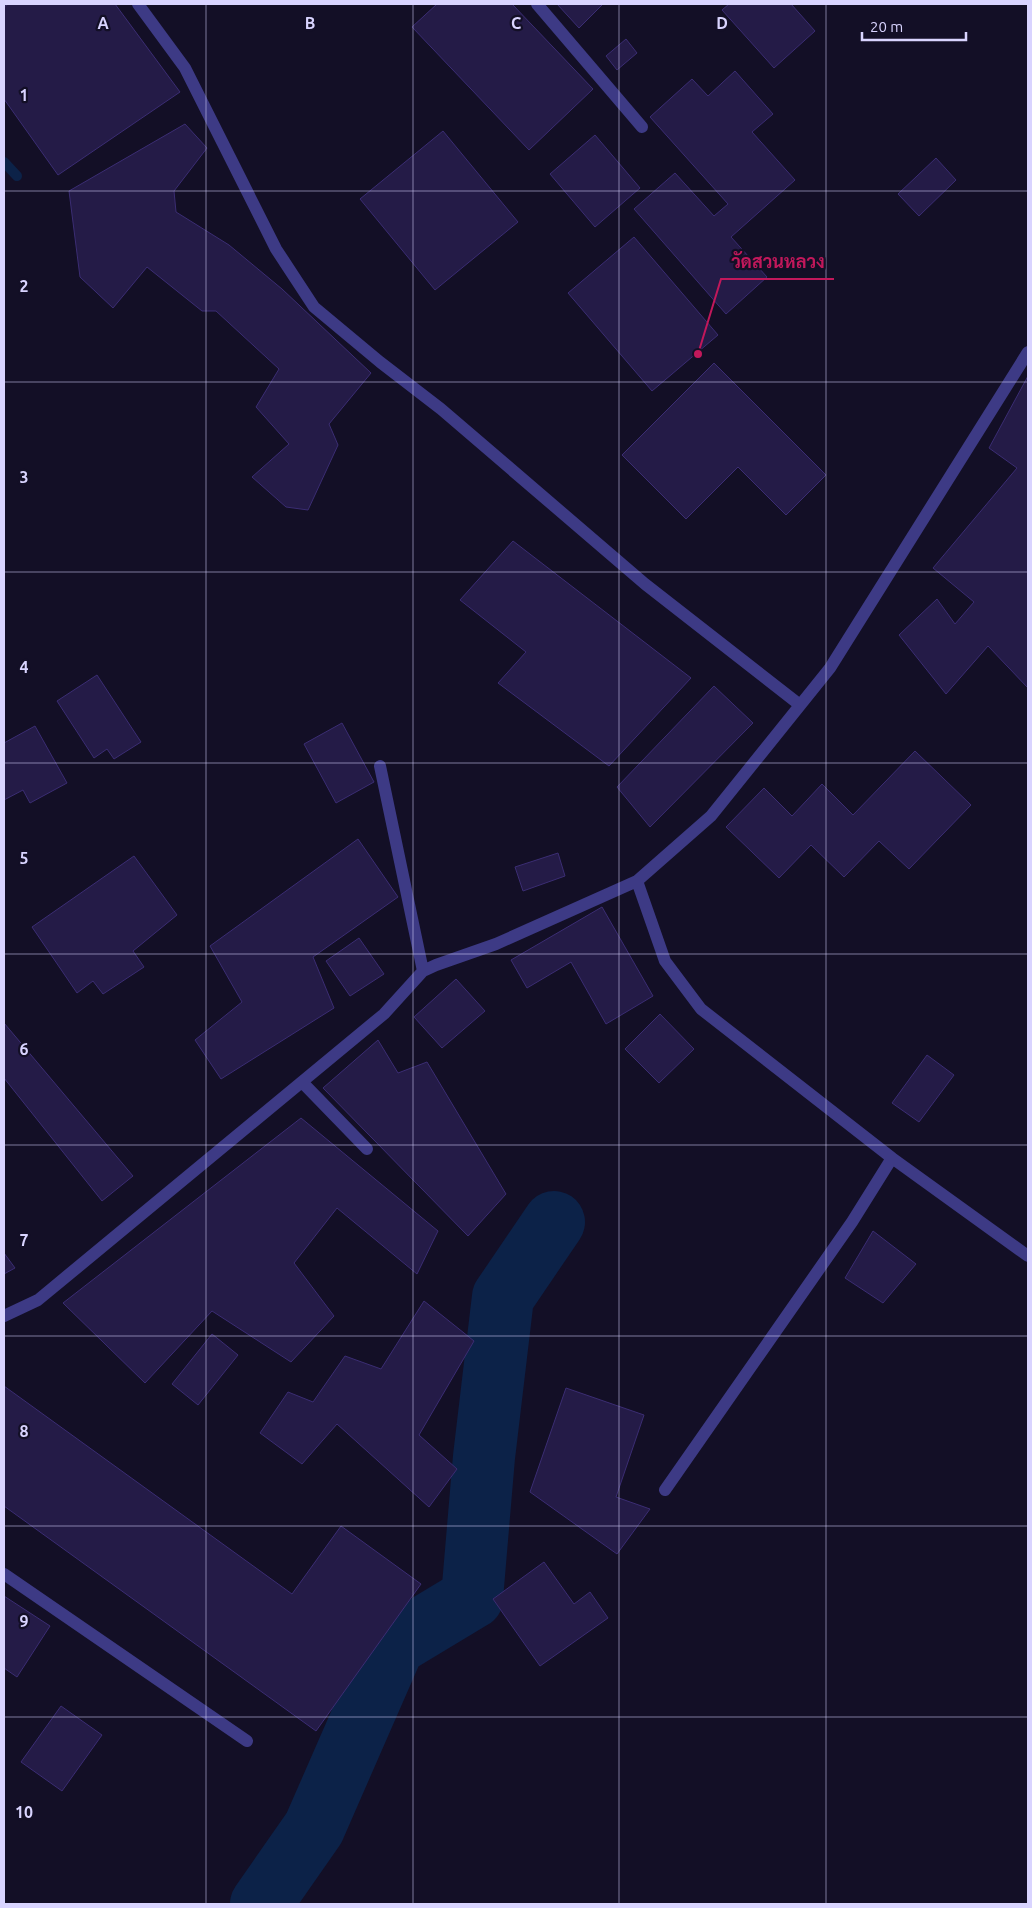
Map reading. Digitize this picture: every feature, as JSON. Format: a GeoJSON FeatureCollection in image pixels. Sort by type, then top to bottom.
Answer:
{"type":"FeatureCollection","features":[{"type":"Feature","properties":{"kind":"street"},"geometry":{"type":"LineString","coordinates":[[138,4],[186,68],[276,249],[314,307],[449,416],[645,584],[800,705]]}},
{"type":"Feature","properties":{"kind":"street"},"geometry":{"type":"LineString","coordinates":[[537,4],[642,127]]}},
{"type":"Feature","properties":{"kind":"street"},"geometry":{"type":"LineString","coordinates":[[4,1316],[38,1300],[384,1014],[423,972],[436,965],[496,944],[637,881],[711,816],[830,668],[1028,352]]}},
{"type":"Feature","properties":{"kind":"street"},"geometry":{"type":"LineString","coordinates":[[380,766],[423,972]]}},
{"type":"Feature","properties":{"kind":"street"},"geometry":{"type":"LineString","coordinates":[[637,881],[665,961],[701,1009],[892,1158],[1028,1256]]}},
{"type":"Feature","properties":{"kind":"street"},"geometry":{"type":"LineString","coordinates":[[302,1082],[367,1149]]}},
{"type":"Feature","properties":{"kind":"street"},"geometry":{"type":"LineString","coordinates":[[665,1490],[852,1222],[892,1158]]}},
{"type":"Feature","properties":{"kind":"street"},"geometry":{"type":"LineString","coordinates":[[4,1574],[247,1741]]}},
{"type":"Feature","properties":{"kind":"building"},"geometry":{"type":"Polygon","coordinates":[[[8,4],[115,4],[180,92],[58,175],[4,99],[4,7],[8,4]]]}},
{"type":"Feature","properties":{"kind":"building"},"geometry":{"type":"Polygon","coordinates":[[[437,4],[512,4],[593,89],[529,150],[412,27],[437,4]]]}},
{"type":"Feature","properties":{"kind":"building"},"geometry":{"type":"Polygon","coordinates":[[[557,4],[603,4],[579,28],[557,4]]]}},
{"type":"Feature","properties":{"kind":"building"},"geometry":{"type":"Polygon","coordinates":[[[729,4],[791,4],[815,31],[774,68],[722,10],[729,4]]]}},
{"type":"Feature","properties":{"kind":"building"},"geometry":{"type":"Polygon","coordinates":[[[626,39],[637,53],[617,70],[606,56],[626,39]]]}},
{"type":"Feature","properties":{"kind":"building"},"geometry":{"type":"Polygon","coordinates":[[[735,71],[773,114],[752,132],[795,180],[731,237],[767,277],[726,314],[634,209],[675,173],[714,216],[728,204],[650,117],[692,79],[708,96],[735,71]]]}},
{"type":"Feature","properties":{"kind":"building"},"geometry":{"type":"Polygon","coordinates":[[[185,124],[207,148],[174,191],[176,212],[229,245],[282,289],[371,373],[329,424],[338,445],[308,510],[286,507],[252,477],[289,444],[256,407],[279,369],[216,311],[202,311],[147,267],[113,308],[80,277],[69,191],[185,124]]]}},
{"type":"Feature","properties":{"kind":"building"},"geometry":{"type":"Polygon","coordinates":[[[443,131],[518,222],[435,290],[360,199],[443,131]]]}},
{"type":"Feature","properties":{"kind":"building"},"geometry":{"type":"Polygon","coordinates":[[[595,135],[640,188],[595,227],[550,174],[595,135]]]}},
{"type":"Feature","properties":{"kind":"building"},"geometry":{"type":"Polygon","coordinates":[[[936,158],[956,180],[919,216],[898,194],[936,158]]]}},
{"type":"Feature","properties":{"kind":"building"},"geometry":{"type":"Polygon","coordinates":[[[634,237],[718,335],[652,391],[568,293],[634,237]]]}},
{"type":"Feature","properties":{"kind":"building"},"geometry":{"type":"Polygon","coordinates":[[[714,363],[826,475],[786,515],[738,467],[686,519],[622,455],[714,363]]]}},
{"type":"Feature","properties":{"kind":"building"},"geometry":{"type":"Polygon","coordinates":[[[1028,376],[1028,688],[988,646],[946,694],[899,635],[937,599],[955,624],[974,602],[933,568],[1017,468],[989,448],[1028,376]]]}},
{"type":"Feature","properties":{"kind":"building"},"geometry":{"type":"Polygon","coordinates":[[[513,541],[691,678],[609,766],[498,683],[526,652],[460,600],[513,541]]]}},
{"type":"Feature","properties":{"kind":"building"},"geometry":{"type":"Polygon","coordinates":[[[97,675],[141,742],[114,759],[107,749],[94,758],[57,701],[97,675]]]}},
{"type":"Feature","properties":{"kind":"building"},"geometry":{"type":"Polygon","coordinates":[[[714,686],[753,723],[650,827],[617,787],[714,686]]]}},
{"type":"Feature","properties":{"kind":"building"},"geometry":{"type":"Polygon","coordinates":[[[342,723],[374,782],[336,803],[304,744],[342,723]]]}},
{"type":"Feature","properties":{"kind":"building"},"geometry":{"type":"Polygon","coordinates":[[[35,726],[67,783],[30,803],[23,790],[4,800],[4,743],[35,726]]]}},
{"type":"Feature","properties":{"kind":"building"},"geometry":{"type":"Polygon","coordinates":[[[915,751],[971,805],[909,869],[879,841],[844,877],[811,845],[779,878],[726,827],[764,788],[792,816],[822,784],[853,815],[915,751]]]}},
{"type":"Feature","properties":{"kind":"building"},"geometry":{"type":"Polygon","coordinates":[[[358,839],[398,897],[313,957],[334,1008],[221,1079],[195,1040],[242,1002],[210,946],[358,839]]]}},
{"type":"Feature","properties":{"kind":"building"},"geometry":{"type":"Polygon","coordinates":[[[558,853],[565,876],[523,891],[515,867],[558,853]]]}},
{"type":"Feature","properties":{"kind":"building"},"geometry":{"type":"Polygon","coordinates":[[[134,856],[177,915],[133,951],[144,967],[103,994],[93,981],[77,993],[32,927],[134,856]]]}},
{"type":"Feature","properties":{"kind":"building"},"geometry":{"type":"Polygon","coordinates":[[[602,907],[653,996],[606,1024],[571,962],[527,988],[511,960],[602,907]]]}},
{"type":"Feature","properties":{"kind":"building"},"geometry":{"type":"Polygon","coordinates":[[[359,938],[384,974],[350,996],[326,961],[359,938]]]}},
{"type":"Feature","properties":{"kind":"building"},"geometry":{"type":"Polygon","coordinates":[[[456,979],[485,1011],[442,1048],[414,1017],[456,979]]]}},
{"type":"Feature","properties":{"kind":"building"},"geometry":{"type":"Polygon","coordinates":[[[660,1014],[694,1049],[659,1083],[625,1049],[660,1014]]]}},
{"type":"Feature","properties":{"kind":"building"},"geometry":{"type":"Polygon","coordinates":[[[4,1023],[133,1176],[102,1201],[4,1078],[4,1023]]]}},
{"type":"Feature","properties":{"kind":"building"},"geometry":{"type":"Polygon","coordinates":[[[378,1040],[398,1073],[427,1062],[506,1194],[468,1236],[323,1088],[378,1040]]]}},
{"type":"Feature","properties":{"kind":"building"},"geometry":{"type":"Polygon","coordinates":[[[927,1055],[954,1075],[919,1122],[892,1103],[927,1055]]]}},
{"type":"Feature","properties":{"kind":"building"},"geometry":{"type":"Polygon","coordinates":[[[301,1118],[438,1231],[417,1274],[337,1208],[294,1263],[334,1316],[291,1362],[212,1311],[145,1383],[63,1303],[301,1118]]]}},
{"type":"Feature","properties":{"kind":"building"},"geometry":{"type":"Polygon","coordinates":[[[873,1231],[916,1264],[883,1303],[845,1278],[873,1231]]]}},
{"type":"Feature","properties":{"kind":"building"},"geometry":{"type":"Polygon","coordinates":[[[4,1253],[15,1268],[4,1274],[4,1253]]]}},
{"type":"Feature","properties":{"kind":"building"},"geometry":{"type":"Polygon","coordinates":[[[424,1301],[474,1341],[419,1435],[457,1469],[429,1507],[337,1424],[302,1464],[260,1433],[288,1392],[313,1402],[345,1356],[381,1369],[424,1301]]]}},
{"type":"Feature","properties":{"kind":"building"},"geometry":{"type":"Polygon","coordinates":[[[212,1334],[238,1355],[198,1405],[172,1384],[212,1334]]]}},
{"type":"Feature","properties":{"kind":"building"},"geometry":{"type":"Polygon","coordinates":[[[4,1386],[292,1594],[341,1526],[421,1584],[316,1731],[4,1506],[4,1386]]]}},
{"type":"Feature","properties":{"kind":"building"},"geometry":{"type":"Polygon","coordinates":[[[566,1388],[644,1415],[616,1497],[650,1509],[617,1554],[530,1492],[566,1388]]]}},
{"type":"Feature","properties":{"kind":"building"},"geometry":{"type":"Polygon","coordinates":[[[544,1562],[574,1604],[590,1592],[608,1618],[540,1666],[493,1599],[544,1562]]]}},
{"type":"Feature","properties":{"kind":"building"},"geometry":{"type":"Polygon","coordinates":[[[4,1596],[50,1626],[17,1677],[4,1668],[4,1596]]]}},
{"type":"Feature","properties":{"kind":"building"},"geometry":{"type":"Polygon","coordinates":[[[61,1706],[102,1735],[62,1791],[21,1762],[61,1706]]]}},
{"type":"Feature","properties":{"kind":"waterway"},"geometry":{"type":"LineString","coordinates":[[4,162],[17,176]]}},
{"type":"Feature","properties":{"kind":"waterway"},"geometry":{"type":"LineString","coordinates":[[261,1904],[314,1828],[394,1645],[472,1598],[484,1457],[503,1297],[554,1222]]}},
{"type":"Feature","properties":{"kind":"place","name":"วัดสวนหลวง"},"geometry":{"type":"Point","coordinates":[698,354]}}]}
